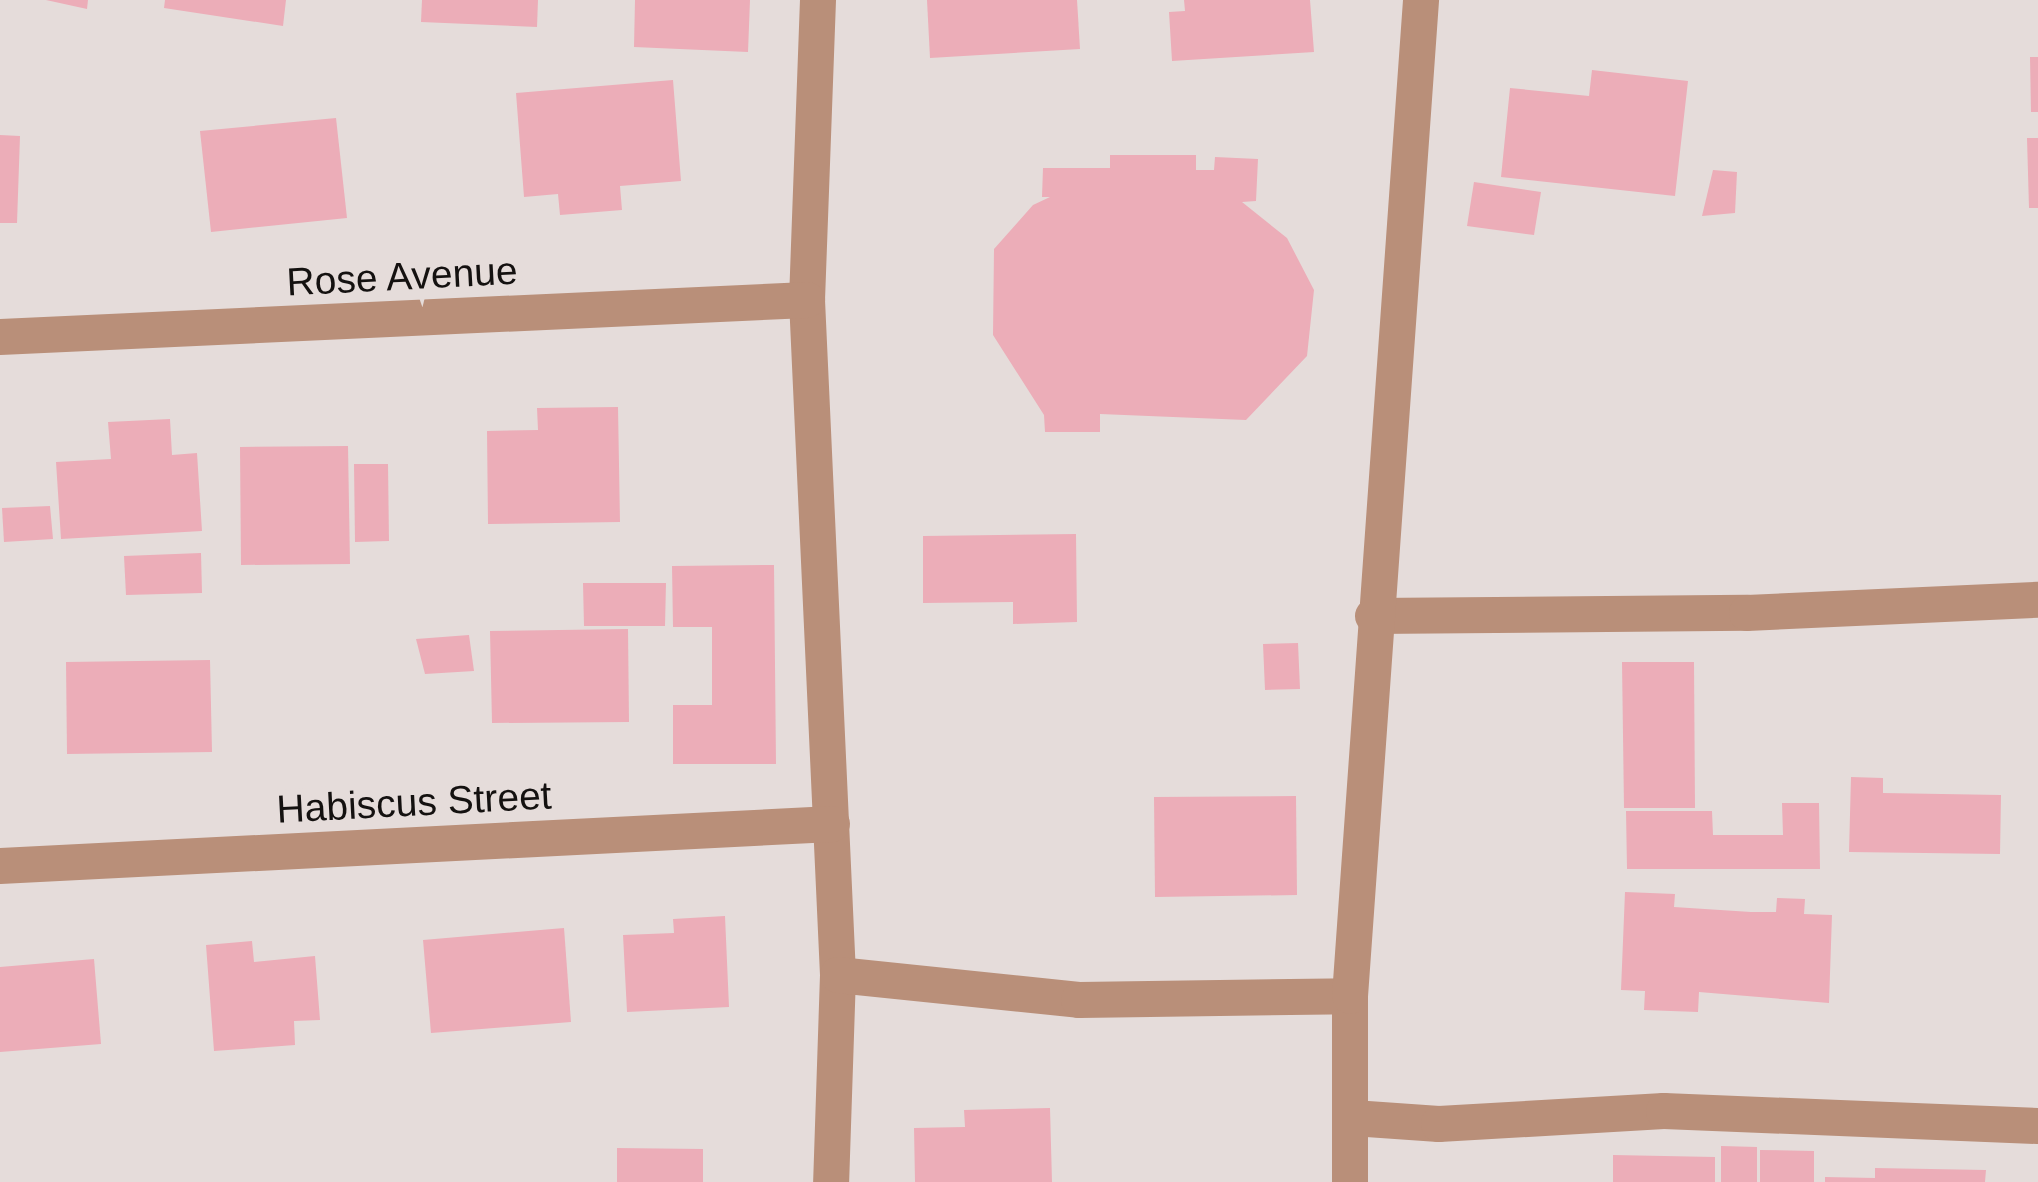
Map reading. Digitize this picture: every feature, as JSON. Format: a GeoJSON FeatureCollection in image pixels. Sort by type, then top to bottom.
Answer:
{"type":"FeatureCollection","features":[{"type":"Feature","properties":{"kind":"street"},"geometry":{"type":"LineString","coordinates":[[818,0],[807,300],[838,975],[831,1182]]}},
{"type":"Feature","properties":{"kind":"street"},"geometry":{"type":"LineString","coordinates":[[1350,1182],[1350,996],[1373,616],[1421,0]]}},
{"type":"Feature","properties":{"kind":"street","name":"Rose Avenue"},"geometry":{"type":"LineString","coordinates":[[0,337],[807,300]]}},
{"type":"Feature","properties":{"kind":"street"},"geometry":{"type":"LineString","coordinates":[[1373,616],[1747,613],[2038,600]]}},
{"type":"Feature","properties":{"kind":"street","name":"Habiscus Street"},"geometry":{"type":"LineString","coordinates":[[0,866],[832,824]]}},
{"type":"Feature","properties":{"kind":"street"},"geometry":{"type":"LineString","coordinates":[[838,975],[1079,1000],[1350,996]]}},
{"type":"Feature","properties":{"kind":"street"},"geometry":{"type":"LineString","coordinates":[[1353,1118],[1439,1124],[1664,1112],[2038,1126]]}},
{"type":"Feature","properties":{"kind":"building"},"geometry":{"type":"Polygon","coordinates":[[[46,0],[88,0],[87,9],[46,0]]]}},
{"type":"Feature","properties":{"kind":"building"},"geometry":{"type":"Polygon","coordinates":[[[165,0],[286,0],[283,26],[164,8],[165,0]]]}},
{"type":"Feature","properties":{"kind":"building"},"geometry":{"type":"Polygon","coordinates":[[[422,0],[538,0],[537,27],[421,22],[422,0]]]}},
{"type":"Feature","properties":{"kind":"building"},"geometry":{"type":"Polygon","coordinates":[[[635,0],[750,0],[748,52],[634,47],[635,0]]]}},
{"type":"Feature","properties":{"kind":"building"},"geometry":{"type":"Polygon","coordinates":[[[927,0],[1077,0],[1080,49],[930,58],[927,0]]]}},
{"type":"Feature","properties":{"kind":"building"},"geometry":{"type":"Polygon","coordinates":[[[1184,0],[1310,0],[1314,52],[1172,61],[1169,12],[1185,11],[1184,0]]]}},
{"type":"Feature","properties":{"kind":"building"},"geometry":{"type":"Polygon","coordinates":[[[2030,57],[2038,57],[2038,112],[2031,112],[2030,57]]]}},
{"type":"Feature","properties":{"kind":"building"},"geometry":{"type":"Polygon","coordinates":[[[1592,70],[1688,81],[1675,196],[1501,177],[1510,88],[1589,96],[1592,70]]]}},
{"type":"Feature","properties":{"kind":"building"},"geometry":{"type":"Polygon","coordinates":[[[673,80],[681,181],[620,186],[622,210],[560,215],[558,194],[524,197],[516,93],[673,80]]]}},
{"type":"Feature","properties":{"kind":"building"},"geometry":{"type":"Polygon","coordinates":[[[336,118],[347,218],[211,232],[200,131],[336,118]]]}},
{"type":"Feature","properties":{"kind":"building"},"geometry":{"type":"Polygon","coordinates":[[[0,135],[20,136],[17,223],[0,223],[0,135]]]}},
{"type":"Feature","properties":{"kind":"building"},"geometry":{"type":"Polygon","coordinates":[[[2027,138],[2038,138],[2038,208],[2029,208],[2027,138]]]}},
{"type":"Feature","properties":{"kind":"building"},"geometry":{"type":"Polygon","coordinates":[[[1110,155],[1196,155],[1196,170],[1214,170],[1215,157],[1258,159],[1256,201],[1242,202],[1287,238],[1314,290],[1307,356],[1246,420],[1100,414],[1100,432],[1045,432],[1044,415],[993,335],[994,249],[1033,205],[1050,197],[1042,197],[1043,168],[1110,168],[1110,155]]]}},
{"type":"Feature","properties":{"kind":"building"},"geometry":{"type":"Polygon","coordinates":[[[1713,170],[1737,172],[1735,213],[1702,216],[1713,170]]]}},
{"type":"Feature","properties":{"kind":"building"},"geometry":{"type":"Polygon","coordinates":[[[1474,182],[1541,192],[1534,235],[1467,226],[1474,182]]]}},
{"type":"Feature","properties":{"kind":"building"},"geometry":{"type":"Polygon","coordinates":[[[618,407],[620,522],[488,524],[487,431],[538,430],[537,408],[618,407]]]}},
{"type":"Feature","properties":{"kind":"building"},"geometry":{"type":"Polygon","coordinates":[[[170,419],[172,455],[197,453],[202,531],[61,539],[56,462],[111,459],[108,422],[170,419]]]}},
{"type":"Feature","properties":{"kind":"building"},"geometry":{"type":"Polygon","coordinates":[[[348,446],[350,564],[241,565],[240,447],[348,446]]]}},
{"type":"Feature","properties":{"kind":"building"},"geometry":{"type":"Polygon","coordinates":[[[354,464],[388,464],[389,541],[355,542],[354,464]]]}},
{"type":"Feature","properties":{"kind":"building"},"geometry":{"type":"Polygon","coordinates":[[[50,506],[53,539],[4,542],[2,508],[50,506]]]}},
{"type":"Feature","properties":{"kind":"building"},"geometry":{"type":"Polygon","coordinates":[[[1076,534],[1077,622],[1013,624],[1013,602],[923,603],[923,536],[1076,534]]]}},
{"type":"Feature","properties":{"kind":"building"},"geometry":{"type":"Polygon","coordinates":[[[201,553],[202,593],[126,595],[124,556],[201,553]]]}},
{"type":"Feature","properties":{"kind":"building"},"geometry":{"type":"Polygon","coordinates":[[[774,565],[776,764],[673,764],[673,705],[712,705],[712,627],[673,627],[672,566],[774,565]]]}},
{"type":"Feature","properties":{"kind":"building"},"geometry":{"type":"Polygon","coordinates":[[[583,583],[666,583],[665,626],[584,626],[583,583]]]}},
{"type":"Feature","properties":{"kind":"building"},"geometry":{"type":"Polygon","coordinates":[[[628,629],[629,722],[492,723],[490,631],[628,629]]]}},
{"type":"Feature","properties":{"kind":"building"},"geometry":{"type":"Polygon","coordinates":[[[469,635],[474,671],[425,674],[416,639],[469,635]]]}},
{"type":"Feature","properties":{"kind":"building"},"geometry":{"type":"Polygon","coordinates":[[[1298,643],[1300,689],[1265,690],[1263,644],[1298,643]]]}},
{"type":"Feature","properties":{"kind":"building"},"geometry":{"type":"Polygon","coordinates":[[[210,660],[212,752],[67,754],[66,662],[210,660]]]}},
{"type":"Feature","properties":{"kind":"building"},"geometry":{"type":"Polygon","coordinates":[[[1622,662],[1694,662],[1695,808],[1624,808],[1622,662]]]}},
{"type":"Feature","properties":{"kind":"building"},"geometry":{"type":"Polygon","coordinates":[[[1851,777],[1883,778],[1883,793],[2001,795],[2000,854],[1849,852],[1851,777]]]}},
{"type":"Feature","properties":{"kind":"building"},"geometry":{"type":"Polygon","coordinates":[[[1296,796],[1297,895],[1155,897],[1154,797],[1296,796]]]}},
{"type":"Feature","properties":{"kind":"building"},"geometry":{"type":"Polygon","coordinates":[[[1782,803],[1819,803],[1820,869],[1627,869],[1626,811],[1712,811],[1713,835],[1783,835],[1782,803]]]}},
{"type":"Feature","properties":{"kind":"building"},"geometry":{"type":"Polygon","coordinates":[[[1625,892],[1675,894],[1674,907],[1751,912],[1776,912],[1777,898],[1805,899],[1804,914],[1832,915],[1829,1003],[1699,992],[1698,1012],[1644,1010],[1645,991],[1621,990],[1625,892]]]}},
{"type":"Feature","properties":{"kind":"building"},"geometry":{"type":"Polygon","coordinates":[[[725,916],[729,1007],[627,1012],[623,935],[674,933],[673,919],[725,916]]]}},
{"type":"Feature","properties":{"kind":"building"},"geometry":{"type":"Polygon","coordinates":[[[564,928],[571,1022],[431,1033],[423,940],[564,928]]]}},
{"type":"Feature","properties":{"kind":"building"},"geometry":{"type":"Polygon","coordinates":[[[252,941],[254,962],[315,956],[320,1020],[294,1021],[295,1045],[214,1051],[206,945],[252,941]]]}},
{"type":"Feature","properties":{"kind":"building"},"geometry":{"type":"Polygon","coordinates":[[[94,959],[101,1044],[0,1052],[0,967],[94,959]]]}},
{"type":"Feature","properties":{"kind":"building"},"geometry":{"type":"Polygon","coordinates":[[[1050,1108],[1052,1182],[915,1182],[914,1128],[965,1127],[964,1110],[1050,1108]]]}},
{"type":"Feature","properties":{"kind":"building"},"geometry":{"type":"Polygon","coordinates":[[[1721,1146],[1757,1147],[1757,1182],[1721,1182],[1721,1146]]]}},
{"type":"Feature","properties":{"kind":"building"},"geometry":{"type":"Polygon","coordinates":[[[617,1148],[703,1149],[703,1182],[617,1182],[617,1148]]]}},
{"type":"Feature","properties":{"kind":"building"},"geometry":{"type":"Polygon","coordinates":[[[1760,1150],[1814,1151],[1814,1182],[1760,1182],[1760,1150]]]}},
{"type":"Feature","properties":{"kind":"building"},"geometry":{"type":"Polygon","coordinates":[[[1613,1155],[1715,1157],[1715,1182],[1613,1182],[1613,1155]]]}},
{"type":"Feature","properties":{"kind":"building"},"geometry":{"type":"Polygon","coordinates":[[[1875,1168],[1986,1170],[1985,1182],[1825,1182],[1825,1177],[1875,1178],[1875,1168]]]}}]}
